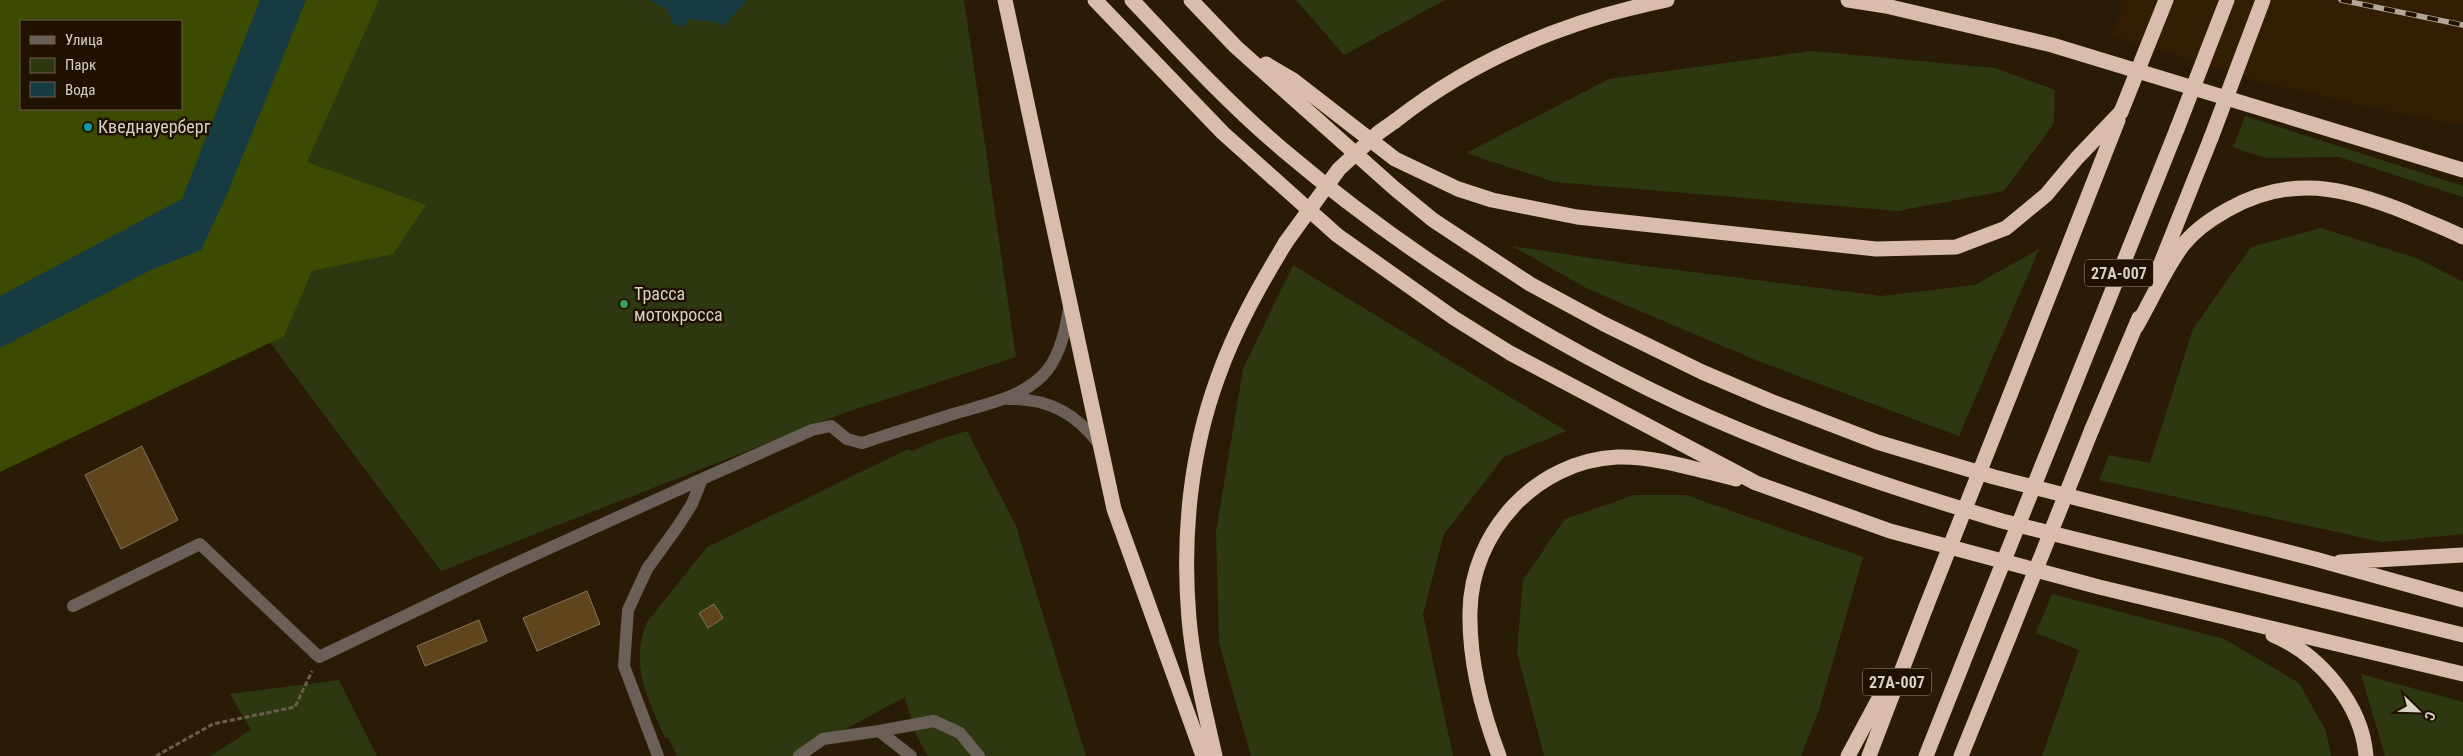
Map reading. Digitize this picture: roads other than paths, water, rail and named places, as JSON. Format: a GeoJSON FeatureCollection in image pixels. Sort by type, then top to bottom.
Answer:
{"type":"FeatureCollection","features":[{"type":"Feature","properties":{"kind":"highway"},"geometry":{"type":"LineString","coordinates":[[1005,0],[1114,508],[1204,756]]}},
{"type":"Feature","properties":{"kind":"highway"},"geometry":{"type":"LineString","coordinates":[[1094,0],[1223,133],[1344,240],[1446,312],[1510,353],[1756,483]]}},
{"type":"Feature","properties":{"kind":"highway"},"geometry":{"type":"LineString","coordinates":[[1132,0],[1213,84],[1280,148],[1378,226],[1494,304],[1650,390],[1793,451],[2002,521],[2463,635]]}},
{"type":"Feature","properties":{"kind":"highway"},"geometry":{"type":"LineString","coordinates":[[1191,0],[1236,46],[1394,188],[1462,241],[1538,289],[1702,372],[1770,401],[1877,442],[1994,477],[2463,600]]}},
{"type":"Feature","properties":{"kind":"highway"},"geometry":{"type":"LineString","coordinates":[[1215,756],[1194,658],[1189,620],[1188,524],[1192,483],[1204,422],[1218,377],[1251,302],[1286,242],[1339,169],[1378,133],[1411,108],[1475,68],[1519,46],[1589,19],[1667,0]]}},
{"type":"Feature","properties":{"kind":"highway"},"geometry":{"type":"LineString","coordinates":[[1848,0],[1886,6],[2052,45],[2463,170]]}},
{"type":"Feature","properties":{"kind":"highway","name":"27А-007"},"geometry":{"type":"LineString","coordinates":[[1869,756],[1918,627],[2166,0]]}},
{"type":"Feature","properties":{"kind":"highway","name":"27А-007"},"geometry":{"type":"LineString","coordinates":[[1926,756],[2227,0]]}},
{"type":"Feature","properties":{"kind":"highway"},"geometry":{"type":"LineString","coordinates":[[1961,756],[2092,429],[2136,327],[2263,0]]}},
{"type":"Feature","properties":{"kind":"highway"},"geometry":{"type":"LineString","coordinates":[[1236,46],[1293,80],[1395,159],[1427,176],[1484,197],[1537,210],[1577,217],[1876,249],[1956,247],[2006,228],[2046,195],[2077,158],[2121,112]]}},
{"type":"Feature","properties":{"kind":"highway"},"geometry":{"type":"LineString","coordinates":[[2136,327],[2183,245],[2213,218],[2243,200],[2267,192],[2291,187],[2345,191],[2375,200],[2463,237]]}},
{"type":"Feature","properties":{"kind":"highway"},"geometry":{"type":"LineString","coordinates":[[1498,756],[1490,731],[1470,638],[1472,584],[1481,558],[1494,531],[1511,507],[1532,488],[1559,472],[1591,462],[1617,457],[1654,461],[1756,483],[1890,531],[2099,586],[2463,674]]}},
{"type":"Feature","properties":{"kind":"highway"},"geometry":{"type":"LineString","coordinates":[[2326,563],[2463,555]]}},
{"type":"Feature","properties":{"kind":"highway"},"geometry":{"type":"LineString","coordinates":[[2232,618],[2289,642],[2322,667],[2344,696],[2357,721],[2366,756]]}},
{"type":"Feature","properties":{"kind":"highway"},"geometry":{"type":"LineString","coordinates":[[1848,756],[1918,627]]}},
{"type":"Feature","properties":{"kind":"street"},"geometry":{"type":"LineString","coordinates":[[73,606],[200,544],[319,657],[499,571],[812,430],[831,426],[846,439],[862,443],[1000,399],[1025,389],[1044,374],[1062,335],[1070,305]]}},
{"type":"Feature","properties":{"kind":"street"},"geometry":{"type":"LineString","coordinates":[[1000,399],[1027,399],[1062,410],[1084,425],[1101,447]]}},
{"type":"Feature","properties":{"kind":"street"},"geometry":{"type":"LineString","coordinates":[[658,756],[624,666],[628,610],[647,569],[683,519],[702,479]]}},
{"type":"Feature","properties":{"kind":"street"},"geometry":{"type":"LineString","coordinates":[[799,756],[823,739],[934,721],[960,733],[979,756]]}},
{"type":"Feature","properties":{"kind":"street"},"geometry":{"type":"LineString","coordinates":[[879,731],[911,756]]}},
{"type":"Feature","properties":{"kind":"water"},"geometry":{"type":"Polygon","coordinates":[[[260,0],[306,0],[228,192],[201,250],[151,270],[0,348],[0,296],[182,199],[260,0]]]}},
{"type":"Feature","properties":{"kind":"water"},"geometry":{"type":"Polygon","coordinates":[[[649,0],[746,0],[724,26],[715,22],[688,19],[685,27],[673,24],[667,9],[649,0]]]}},
{"type":"Feature","properties":{"kind":"railway"},"geometry":{"type":"LineString","coordinates":[[2341,0],[2463,25]]}},
{"type":"Feature","properties":{"kind":"place","name":"Кведнауерберг"},"geometry":{"type":"Point","coordinates":[88,127]}},
{"type":"Feature","properties":{"kind":"place","name":"Трасса мотокросса"},"geometry":{"type":"Point","coordinates":[624,304]}}]}
